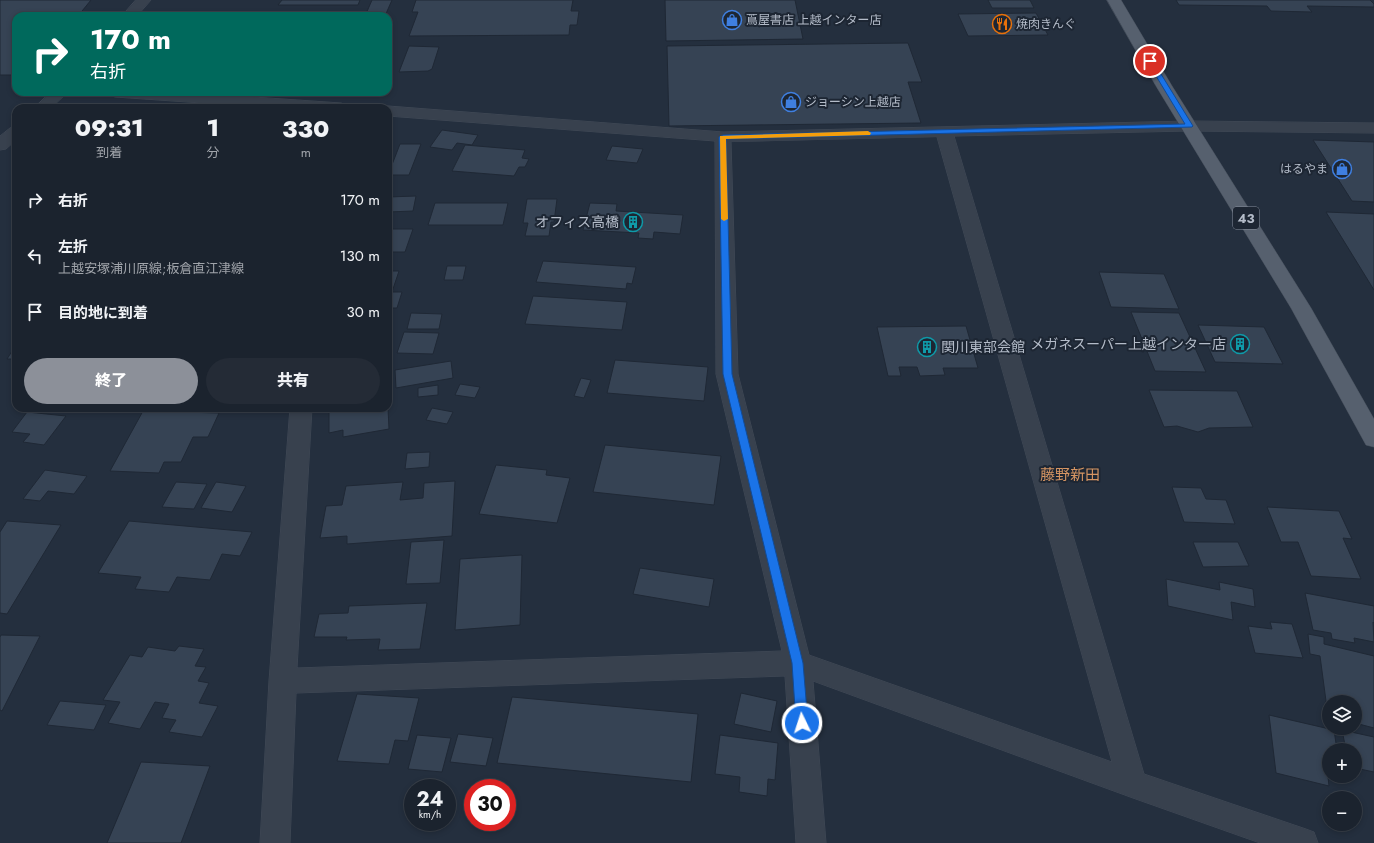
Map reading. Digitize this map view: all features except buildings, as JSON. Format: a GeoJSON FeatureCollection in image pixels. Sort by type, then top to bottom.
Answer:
{"type":"FeatureCollection","features":[{"type":"Feature","properties":{"kind":"main road","name":"43"},"geometry":{"type":"LineString","coordinates":[[1114,0],[1189,126],[1301,308],[1374,439]]}},
{"type":"Feature","properties":{"kind":"street"},"geometry":{"type":"LineString","coordinates":[[133,12],[144,0]]}},
{"type":"Feature","properties":{"kind":"street"},"geometry":{"type":"LineString","coordinates":[[46,104],[56,96]]}},
{"type":"Feature","properties":{"kind":"street"},"geometry":{"type":"LineString","coordinates":[[120,96],[130,104]]}},
{"type":"Feature","properties":{"kind":"street"},"geometry":{"type":"LineString","coordinates":[[172,96],[284,104]]}},
{"type":"Feature","properties":{"kind":"street"},"geometry":{"type":"LineString","coordinates":[[392,111],[723,137],[1189,126],[1374,128]]}},
{"type":"Feature","properties":{"kind":"street"},"geometry":{"type":"LineString","coordinates":[[944,131],[1133,784]]}},
{"type":"Feature","properties":{"kind":"street"},"geometry":{"type":"LineString","coordinates":[[0,145],[12,134]]}},
{"type":"Feature","properties":{"kind":"street"},"geometry":{"type":"LineString","coordinates":[[723,137],[727,374],[798,663],[811,843]]}},
{"type":"Feature","properties":{"kind":"street"},"geometry":{"type":"LineString","coordinates":[[275,843],[283,681],[301,412]]}},
{"type":"Feature","properties":{"kind":"street"},"geometry":{"type":"LineString","coordinates":[[283,681],[798,663],[1133,784],[1303,843]]}},
{"type":"Feature","properties":{"kind":"slow traffic"},"geometry":{"type":"LineString","coordinates":[[724,219],[723,137],[868,133]]}},
{"type":"Feature","properties":{"kind":"place","name":"蔦屋書店 上越インター店"},"geometry":{"type":"Point","coordinates":[732,20]}},
{"type":"Feature","properties":{"kind":"place","name":"焼肉きんぐ"},"geometry":{"type":"Point","coordinates":[1002,24]}},
{"type":"Feature","properties":{"kind":"place","name":"ジョーシン上越店"},"geometry":{"type":"Point","coordinates":[791,102]}},
{"type":"Feature","properties":{"kind":"place","name":"はるやま"},"geometry":{"type":"Point","coordinates":[1342,169]}},
{"type":"Feature","properties":{"kind":"place","name":"オフィス高橋"},"geometry":{"type":"Point","coordinates":[633,222]}},
{"type":"Feature","properties":{"kind":"place","name":"メガネスーパー上越インター店"},"geometry":{"type":"Point","coordinates":[1240,344]}},
{"type":"Feature","properties":{"kind":"place","name":"関川東部会館"},"geometry":{"type":"Point","coordinates":[927,347]}},
{"type":"Feature","properties":{"kind":"district","name":"藤野新田"},"geometry":{"type":"Point","coordinates":[1070,475]}},
{"type":"Feature","properties":{"kind":"route"},"geometry":{"type":"LineString","coordinates":[[802,723],[798,663],[727,374],[723,137],[1189,126],[1150,61]]}}]}
